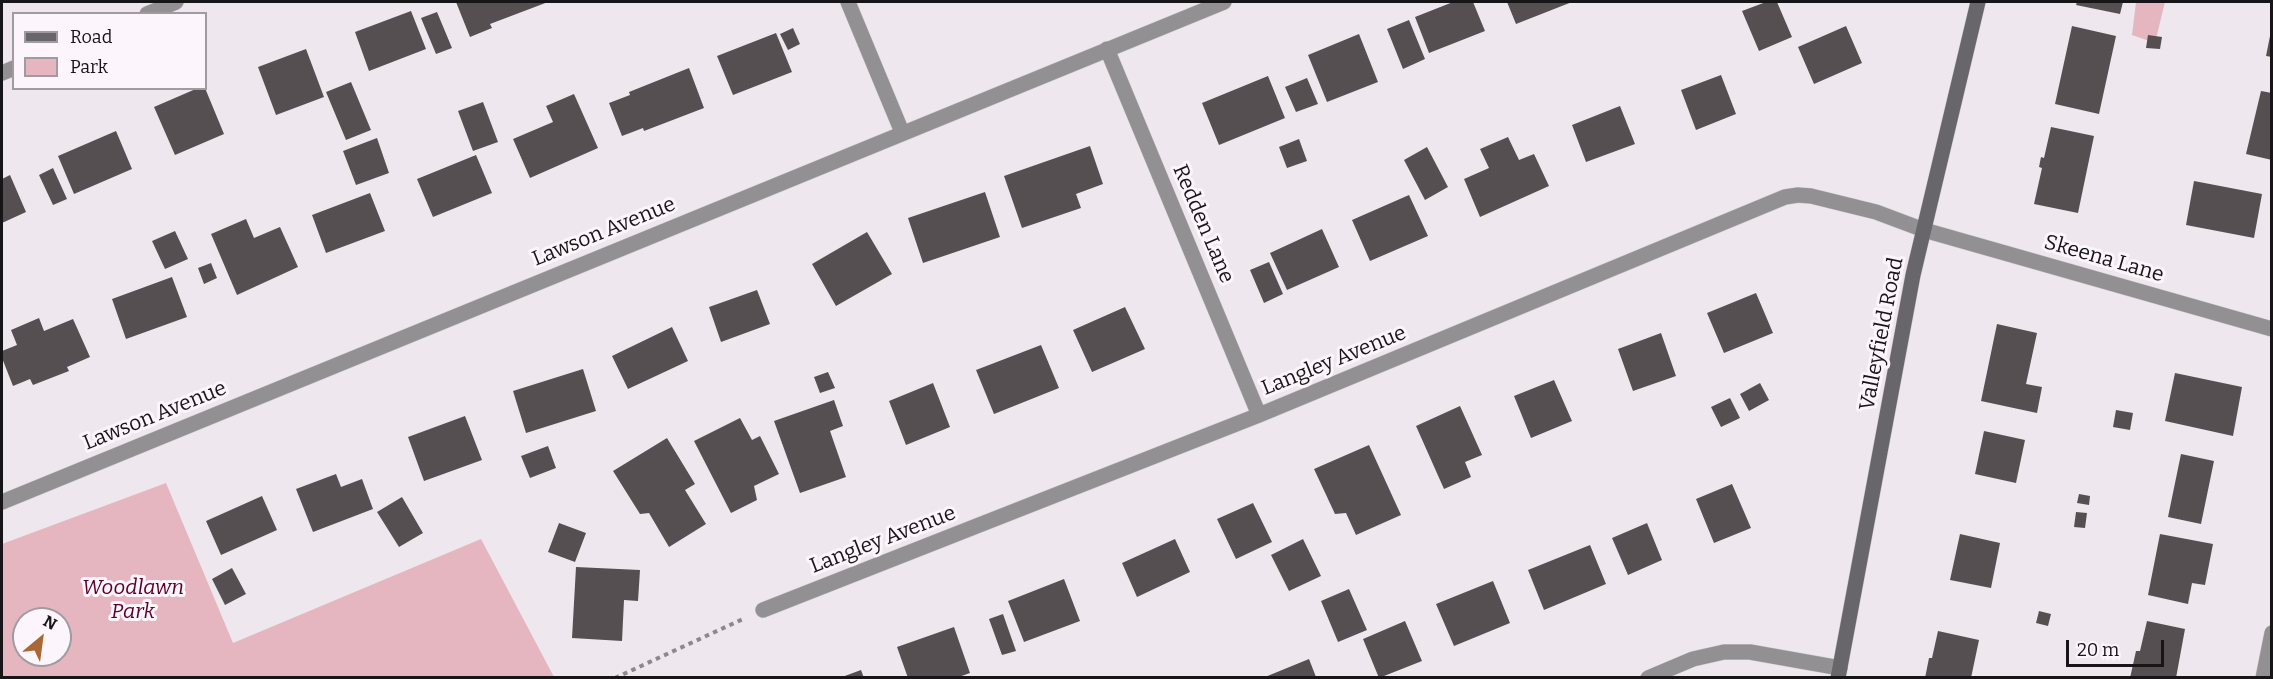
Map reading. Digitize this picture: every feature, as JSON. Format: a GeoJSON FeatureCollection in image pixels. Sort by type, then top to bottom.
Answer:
{"type":"FeatureCollection","features":[{"type":"Feature","properties":{"kind":"street"},"geometry":{"type":"LineString","coordinates":[[152,12],[176,2]]}},
{"type":"Feature","properties":{"kind":"street"},"geometry":{"type":"LineString","coordinates":[[848,2],[902,132]]}},
{"type":"Feature","properties":{"kind":"street","name":"Lawson Avenue"},"geometry":{"type":"LineString","coordinates":[[2,502],[1224,2]]}},
{"type":"Feature","properties":{"kind":"street","name":"Valleyfield Road"},"geometry":{"type":"LineString","coordinates":[[1839,673],[1913,275],[1978,2]]}},
{"type":"Feature","properties":{"kind":"street","name":"Redden Lane"},"geometry":{"type":"LineString","coordinates":[[1107,49],[1259,415]]}},
{"type":"Feature","properties":{"kind":"street","name":"Langley Avenue"},"geometry":{"type":"LineString","coordinates":[[763,610],[1259,415],[1785,198],[1798,195],[1811,196],[1876,212],[1924,230]]}},
{"type":"Feature","properties":{"kind":"street","name":"Skeena Lane"},"geometry":{"type":"LineString","coordinates":[[1924,230],[2271,329]]}},
{"type":"Feature","properties":{"kind":"street"},"geometry":{"type":"LineString","coordinates":[[2263,678],[2271,633]]}},
{"type":"Feature","properties":{"kind":"street"},"geometry":{"type":"LineString","coordinates":[[1648,678],[1693,659],[1724,652],[1750,652],[1839,673]]}},
{"type":"Feature","properties":{"kind":"path"},"geometry":{"type":"LineString","coordinates":[[615,678],[763,610]]}},
{"type":"Feature","properties":{"kind":"green space"},"geometry":{"type":"Polygon","coordinates":[[[2136,2],[2165,2],[2155,43],[2132,35],[2136,2]]]}},
{"type":"Feature","properties":{"kind":"green space","name":"Woodlawn Park"},"geometry":{"type":"Polygon","coordinates":[[[166,483],[233,643],[481,539],[554,677],[2,677],[2,544],[166,483]]]}},
{"type":"Feature","properties":{"kind":"building"},"geometry":{"type":"Polygon","coordinates":[[[456,2],[548,2],[490,24],[492,28],[470,37],[456,2]]]}},
{"type":"Feature","properties":{"kind":"building"},"geometry":{"type":"Polygon","coordinates":[[[1453,2],[1473,2],[1485,31],[1429,53],[1415,17],[1453,2]]]}},
{"type":"Feature","properties":{"kind":"building"},"geometry":{"type":"Polygon","coordinates":[[[1507,2],[1572,2],[1516,24],[1507,2]]]}},
{"type":"Feature","properties":{"kind":"building"},"geometry":{"type":"Polygon","coordinates":[[[1766,2],[1777,2],[1792,37],[1759,51],[1742,11],[1766,2]]]}},
{"type":"Feature","properties":{"kind":"building"},"geometry":{"type":"Polygon","coordinates":[[[2077,2],[2123,2],[2120,14],[2076,5],[2077,2]]]}},
{"type":"Feature","properties":{"kind":"building"},"geometry":{"type":"Polygon","coordinates":[[[411,11],[426,49],[369,71],[355,32],[411,11]]]}},
{"type":"Feature","properties":{"kind":"building"},"geometry":{"type":"Polygon","coordinates":[[[437,12],[452,48],[436,54],[421,18],[437,12]]]}},
{"type":"Feature","properties":{"kind":"building"},"geometry":{"type":"Polygon","coordinates":[[[1409,20],[1425,59],[1403,69],[1387,29],[1409,20]]]}},
{"type":"Feature","properties":{"kind":"building"},"geometry":{"type":"Polygon","coordinates":[[[1846,26],[1862,63],[1814,84],[1798,47],[1846,26]]]}},
{"type":"Feature","properties":{"kind":"building"},"geometry":{"type":"Polygon","coordinates":[[[2072,26],[2116,36],[2099,114],[2055,104],[2072,26]]]}},
{"type":"Feature","properties":{"kind":"building"},"geometry":{"type":"Polygon","coordinates":[[[793,28],[800,44],[788,50],[780,34],[793,28]]]}},
{"type":"Feature","properties":{"kind":"building"},"geometry":{"type":"Polygon","coordinates":[[[776,33],[792,72],[733,95],[717,56],[776,33]]]}},
{"type":"Feature","properties":{"kind":"building"},"geometry":{"type":"Polygon","coordinates":[[[1359,34],[1378,82],[1327,102],[1308,55],[1359,34]]]}},
{"type":"Feature","properties":{"kind":"building"},"geometry":{"type":"Polygon","coordinates":[[[2148,35],[2162,37],[2160,49],[2146,48],[2148,35]]]}},
{"type":"Feature","properties":{"kind":"building"},"geometry":{"type":"Polygon","coordinates":[[[2270,36],[2272,36],[2272,57],[2266,56],[2270,36]]]}},
{"type":"Feature","properties":{"kind":"building"},"geometry":{"type":"Polygon","coordinates":[[[306,49],[324,97],[276,115],[258,67],[306,49]]]}},
{"type":"Feature","properties":{"kind":"building"},"geometry":{"type":"Polygon","coordinates":[[[689,68],[704,108],[644,131],[643,128],[622,136],[609,103],[630,95],[629,92],[689,68]]]}},
{"type":"Feature","properties":{"kind":"building"},"geometry":{"type":"Polygon","coordinates":[[[1721,75],[1736,114],[1696,130],[1681,90],[1721,75]]]}},
{"type":"Feature","properties":{"kind":"building"},"geometry":{"type":"Polygon","coordinates":[[[1268,76],[1285,118],[1219,145],[1202,103],[1268,76]]]}},
{"type":"Feature","properties":{"kind":"building"},"geometry":{"type":"Polygon","coordinates":[[[1307,78],[1318,104],[1296,112],[1285,87],[1307,78]]]}},
{"type":"Feature","properties":{"kind":"building"},"geometry":{"type":"Polygon","coordinates":[[[351,82],[371,130],[346,140],[326,92],[351,82]]]}},
{"type":"Feature","properties":{"kind":"building"},"geometry":{"type":"Polygon","coordinates":[[[193,90],[206,90],[224,134],[175,155],[154,107],[193,90]]]}},
{"type":"Feature","properties":{"kind":"building"},"geometry":{"type":"Polygon","coordinates":[[[2261,91],[2272,93],[2272,160],[2246,154],[2261,91]]]}},
{"type":"Feature","properties":{"kind":"building"},"geometry":{"type":"Polygon","coordinates":[[[574,94],[598,148],[530,178],[513,139],[553,122],[546,106],[574,94]]]}},
{"type":"Feature","properties":{"kind":"building"},"geometry":{"type":"Polygon","coordinates":[[[483,102],[498,142],[473,151],[458,111],[483,102]]]}},
{"type":"Feature","properties":{"kind":"building"},"geometry":{"type":"Polygon","coordinates":[[[1620,106],[1635,144],[1586,162],[1572,125],[1620,106]]]}},
{"type":"Feature","properties":{"kind":"building"},"geometry":{"type":"Polygon","coordinates":[[[2051,127],[2094,136],[2078,213],[2034,204],[2042,168],[2039,167],[2041,157],[2044,158],[2051,127]]]}},
{"type":"Feature","properties":{"kind":"building"},"geometry":{"type":"Polygon","coordinates":[[[116,131],[132,169],[74,194],[58,156],[116,131]]]}},
{"type":"Feature","properties":{"kind":"building"},"geometry":{"type":"Polygon","coordinates":[[[1508,137],[1519,160],[1534,154],[1549,186],[1480,217],[1464,179],[1489,168],[1480,149],[1508,137]]]}},
{"type":"Feature","properties":{"kind":"building"},"geometry":{"type":"Polygon","coordinates":[[[377,138],[389,173],[356,185],[343,151],[377,138]]]}},
{"type":"Feature","properties":{"kind":"building"},"geometry":{"type":"Polygon","coordinates":[[[1299,139],[1307,161],[1287,168],[1279,147],[1299,139]]]}},
{"type":"Feature","properties":{"kind":"building"},"geometry":{"type":"Polygon","coordinates":[[[1090,146],[1103,184],[1076,194],[1081,208],[1022,228],[1004,176],[1090,146]]]}},
{"type":"Feature","properties":{"kind":"building"},"geometry":{"type":"Polygon","coordinates":[[[1427,147],[1448,187],[1425,200],[1404,160],[1427,147]]]}},
{"type":"Feature","properties":{"kind":"building"},"geometry":{"type":"Polygon","coordinates":[[[476,155],[492,193],[433,217],[417,179],[476,155]]]}},
{"type":"Feature","properties":{"kind":"building"},"geometry":{"type":"Polygon","coordinates":[[[53,168],[67,199],[53,205],[39,175],[53,168]]]}},
{"type":"Feature","properties":{"kind":"building"},"geometry":{"type":"Polygon","coordinates":[[[10,175],[26,212],[2,223],[2,179],[10,175]]]}},
{"type":"Feature","properties":{"kind":"building"},"geometry":{"type":"Polygon","coordinates":[[[2194,181],[2262,194],[2254,238],[2186,225],[2194,181]]]}},
{"type":"Feature","properties":{"kind":"building"},"geometry":{"type":"Polygon","coordinates":[[[985,192],[1000,237],[923,263],[908,218],[985,192]]]}},
{"type":"Feature","properties":{"kind":"building"},"geometry":{"type":"Polygon","coordinates":[[[370,193],[385,231],[326,253],[312,215],[370,193]]]}},
{"type":"Feature","properties":{"kind":"building"},"geometry":{"type":"Polygon","coordinates":[[[1409,195],[1428,236],[1370,261],[1352,220],[1409,195]]]}},
{"type":"Feature","properties":{"kind":"building"},"geometry":{"type":"Polygon","coordinates":[[[246,219],[254,238],[280,227],[298,267],[237,295],[211,234],[246,219]]]}},
{"type":"Feature","properties":{"kind":"building"},"geometry":{"type":"Polygon","coordinates":[[[1322,229],[1339,267],[1287,290],[1270,253],[1322,229]]]}},
{"type":"Feature","properties":{"kind":"building"},"geometry":{"type":"Polygon","coordinates":[[[175,231],[188,259],[165,269],[152,241],[175,231]]]}},
{"type":"Feature","properties":{"kind":"building"},"geometry":{"type":"Polygon","coordinates":[[[867,232],[892,274],[836,306],[812,264],[867,232]]]}},
{"type":"Feature","properties":{"kind":"building"},"geometry":{"type":"Polygon","coordinates":[[[1269,262],[1283,294],[1264,303],[1250,270],[1269,262]]]}},
{"type":"Feature","properties":{"kind":"building"},"geometry":{"type":"Polygon","coordinates":[[[211,263],[217,278],[204,284],[198,268],[211,263]]]}},
{"type":"Feature","properties":{"kind":"building"},"geometry":{"type":"Polygon","coordinates":[[[172,277],[187,317],[126,339],[112,299],[172,277]]]}},
{"type":"Feature","properties":{"kind":"building"},"geometry":{"type":"Polygon","coordinates":[[[757,290],[770,324],[721,342],[709,307],[757,290]]]}},
{"type":"Feature","properties":{"kind":"building"},"geometry":{"type":"Polygon","coordinates":[[[1756,293],[1773,333],[1724,353],[1707,313],[1756,293]]]}},
{"type":"Feature","properties":{"kind":"building"},"geometry":{"type":"Polygon","coordinates":[[[1125,307],[1145,349],[1092,372],[1073,330],[1125,307]]]}},
{"type":"Feature","properties":{"kind":"building"},"geometry":{"type":"Polygon","coordinates":[[[39,318],[44,331],[73,319],[90,357],[67,367],[69,371],[33,385],[30,379],[13,386],[2,358],[2,351],[17,345],[11,330],[39,318]]]}},
{"type":"Feature","properties":{"kind":"building"},"geometry":{"type":"Polygon","coordinates":[[[1997,324],[2037,333],[2026,384],[2042,387],[2037,413],[1981,401],[1997,324]]]}},
{"type":"Feature","properties":{"kind":"building"},"geometry":{"type":"Polygon","coordinates":[[[672,327],[688,361],[628,389],[612,356],[672,327]]]}},
{"type":"Feature","properties":{"kind":"building"},"geometry":{"type":"Polygon","coordinates":[[[1661,333],[1676,376],[1633,391],[1618,349],[1661,333]]]}},
{"type":"Feature","properties":{"kind":"building"},"geometry":{"type":"Polygon","coordinates":[[[1041,345],[1059,388],[994,414],[976,370],[1041,345]]]}},
{"type":"Feature","properties":{"kind":"building"},"geometry":{"type":"Polygon","coordinates":[[[583,369],[596,411],[526,433],[513,391],[583,369]]]}},
{"type":"Feature","properties":{"kind":"building"},"geometry":{"type":"Polygon","coordinates":[[[828,372],[835,388],[820,393],[814,377],[828,372]]]}},
{"type":"Feature","properties":{"kind":"building"},"geometry":{"type":"Polygon","coordinates":[[[2175,373],[2242,387],[2233,436],[2165,421],[2175,373]]]}},
{"type":"Feature","properties":{"kind":"building"},"geometry":{"type":"Polygon","coordinates":[[[1554,380],[1572,421],[1531,438],[1514,396],[1554,380]]]}},
{"type":"Feature","properties":{"kind":"building"},"geometry":{"type":"Polygon","coordinates":[[[933,383],[950,427],[906,445],[889,401],[933,383]]]}},
{"type":"Feature","properties":{"kind":"building"},"geometry":{"type":"Polygon","coordinates":[[[1760,383],[1769,400],[1749,411],[1740,394],[1760,383]]]}},
{"type":"Feature","properties":{"kind":"building"},"geometry":{"type":"Polygon","coordinates":[[[1730,398],[1740,418],[1721,427],[1711,407],[1730,398]]]}},
{"type":"Feature","properties":{"kind":"building"},"geometry":{"type":"Polygon","coordinates":[[[834,400],[843,426],[830,431],[846,477],[800,493],[774,421],[834,400]]]}},
{"type":"Feature","properties":{"kind":"building"},"geometry":{"type":"Polygon","coordinates":[[[1460,406],[1482,455],[1465,462],[1471,477],[1444,489],[1416,426],[1460,406]]]}},
{"type":"Feature","properties":{"kind":"building"},"geometry":{"type":"Polygon","coordinates":[[[2116,410],[2133,413],[2130,430],[2113,427],[2116,410]]]}},
{"type":"Feature","properties":{"kind":"building"},"geometry":{"type":"Polygon","coordinates":[[[465,416],[482,460],[424,481],[408,437],[465,416]]]}},
{"type":"Feature","properties":{"kind":"building"},"geometry":{"type":"Polygon","coordinates":[[[740,418],[752,440],[760,436],[779,474],[754,486],[757,500],[731,513],[694,441],[740,418]]]}},
{"type":"Feature","properties":{"kind":"building"},"geometry":{"type":"Polygon","coordinates":[[[1984,431],[2025,440],[2016,483],[1975,474],[1984,431]]]}},
{"type":"Feature","properties":{"kind":"building"},"geometry":{"type":"Polygon","coordinates":[[[667,438],[695,484],[685,490],[706,524],[669,547],[649,513],[640,514],[613,471],[667,438]]]}},
{"type":"Feature","properties":{"kind":"building"},"geometry":{"type":"Polygon","coordinates":[[[1369,445],[1401,515],[1356,535],[1346,513],[1335,514],[1314,469],[1369,445]]]}},
{"type":"Feature","properties":{"kind":"building"},"geometry":{"type":"Polygon","coordinates":[[[548,446],[556,468],[530,478],[521,456],[548,446]]]}},
{"type":"Feature","properties":{"kind":"building"},"geometry":{"type":"Polygon","coordinates":[[[2181,454],[2214,461],[2201,524],[2168,517],[2181,454]]]}},
{"type":"Feature","properties":{"kind":"building"},"geometry":{"type":"Polygon","coordinates":[[[336,474],[341,487],[362,479],[373,509],[313,532],[296,489],[336,474]]]}},
{"type":"Feature","properties":{"kind":"building"},"geometry":{"type":"Polygon","coordinates":[[[1732,484],[1751,528],[1714,543],[1696,499],[1732,484]]]}},
{"type":"Feature","properties":{"kind":"building"},"geometry":{"type":"Polygon","coordinates":[[[2079,494],[2090,496],[2089,505],[2077,503],[2079,494]]]}},
{"type":"Feature","properties":{"kind":"building"},"geometry":{"type":"Polygon","coordinates":[[[262,496],[277,530],[221,555],[206,521],[262,496]]]}},
{"type":"Feature","properties":{"kind":"building"},"geometry":{"type":"Polygon","coordinates":[[[402,497],[423,533],[399,547],[377,512],[402,497]]]}},
{"type":"Feature","properties":{"kind":"building"},"geometry":{"type":"Polygon","coordinates":[[[1253,503],[1272,542],[1236,559],[1217,519],[1253,503]]]}},
{"type":"Feature","properties":{"kind":"building"},"geometry":{"type":"Polygon","coordinates":[[[2076,512],[2087,513],[2085,528],[2074,527],[2076,512]]]}},
{"type":"Feature","properties":{"kind":"building"},"geometry":{"type":"Polygon","coordinates":[[[559,523],[586,533],[575,562],[548,552],[559,523]]]}},
{"type":"Feature","properties":{"kind":"building"},"geometry":{"type":"Polygon","coordinates":[[[1647,523],[1662,560],[1628,575],[1612,538],[1647,523]]]}},
{"type":"Feature","properties":{"kind":"building"},"geometry":{"type":"Polygon","coordinates":[[[1960,534],[2000,543],[1991,588],[1950,580],[1960,534]]]}},
{"type":"Feature","properties":{"kind":"building"},"geometry":{"type":"Polygon","coordinates":[[[2160,534],[2213,544],[2205,585],[2192,583],[2188,604],[2148,595],[2160,534]]]}},
{"type":"Feature","properties":{"kind":"building"},"geometry":{"type":"Polygon","coordinates":[[[1175,539],[1190,572],[1137,597],[1122,563],[1175,539]]]}},
{"type":"Feature","properties":{"kind":"building"},"geometry":{"type":"Polygon","coordinates":[[[1303,539],[1321,576],[1289,591],[1271,555],[1303,539]]]}},
{"type":"Feature","properties":{"kind":"building"},"geometry":{"type":"Polygon","coordinates":[[[1590,545],[1606,584],[1544,610],[1528,570],[1590,545]]]}},
{"type":"Feature","properties":{"kind":"building"},"geometry":{"type":"Polygon","coordinates":[[[576,567],[640,570],[638,601],[624,600],[622,641],[572,638],[576,567]]]}},
{"type":"Feature","properties":{"kind":"building"},"geometry":{"type":"Polygon","coordinates":[[[232,568],[246,594],[225,605],[212,579],[232,568]]]}},
{"type":"Feature","properties":{"kind":"building"},"geometry":{"type":"Polygon","coordinates":[[[1064,579],[1080,621],[1024,642],[1008,601],[1064,579]]]}},
{"type":"Feature","properties":{"kind":"building"},"geometry":{"type":"Polygon","coordinates":[[[1493,581],[1510,623],[1454,646],[1436,604],[1493,581]]]}},
{"type":"Feature","properties":{"kind":"building"},"geometry":{"type":"Polygon","coordinates":[[[1349,589],[1367,630],[1338,642],[1321,601],[1349,589]]]}},
{"type":"Feature","properties":{"kind":"building"},"geometry":{"type":"Polygon","coordinates":[[[2039,611],[2051,614],[2048,626],[2036,623],[2039,611]]]}},
{"type":"Feature","properties":{"kind":"building"},"geometry":{"type":"Polygon","coordinates":[[[1003,614],[1016,651],[1002,655],[989,619],[1003,614]]]}},
{"type":"Feature","properties":{"kind":"building"},"geometry":{"type":"Polygon","coordinates":[[[1405,621],[1422,661],[1379,678],[1363,639],[1405,621]]]}},
{"type":"Feature","properties":{"kind":"building"},"geometry":{"type":"Polygon","coordinates":[[[2147,621],[2185,629],[2176,678],[2130,678],[2136,651],[2140,651],[2147,621]]]}},
{"type":"Feature","properties":{"kind":"building"},"geometry":{"type":"Polygon","coordinates":[[[954,627],[970,673],[956,678],[908,678],[897,647],[954,627]]]}},
{"type":"Feature","properties":{"kind":"building"},"geometry":{"type":"Polygon","coordinates":[[[1938,631],[1979,640],[1971,678],[1925,678],[1938,631]]]}},
{"type":"Feature","properties":{"kind":"building"},"geometry":{"type":"Polygon","coordinates":[[[1309,659],[1316,677],[1265,677],[1309,659]]]}},
{"type":"Feature","properties":{"kind":"building"},"geometry":{"type":"Polygon","coordinates":[[[861,670],[864,678],[842,678],[842,677],[861,670]]]}}]}
